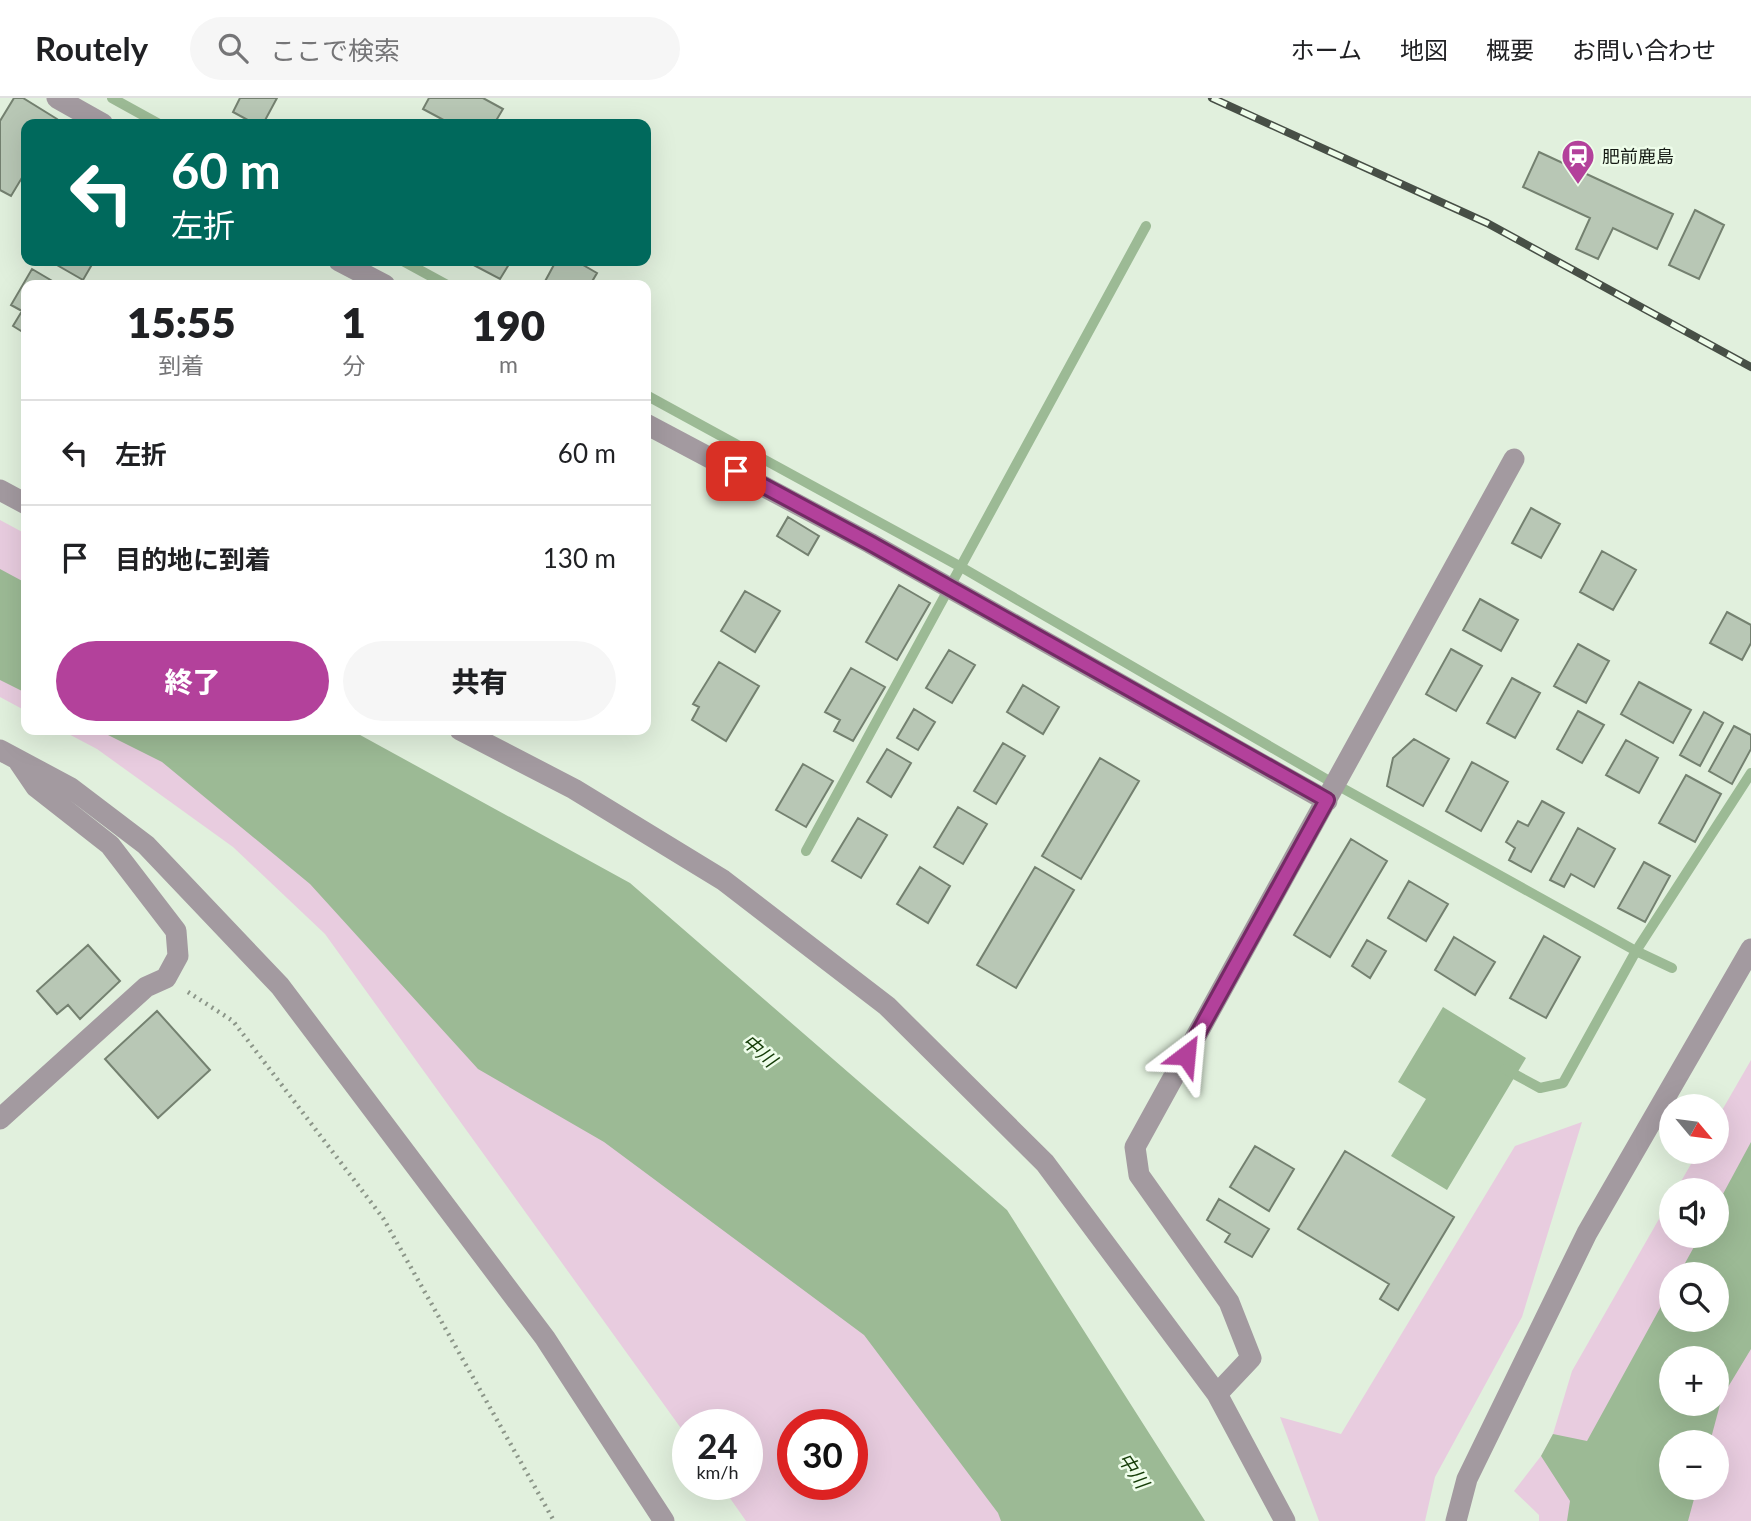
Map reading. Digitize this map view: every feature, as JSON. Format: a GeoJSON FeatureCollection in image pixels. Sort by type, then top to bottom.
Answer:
{"type":"FeatureCollection","features":[{"type":"Feature","properties":{"kind":"street"},"geometry":{"type":"LineString","coordinates":[[58,98],[94,119]]}},
{"type":"Feature","properties":{"kind":"street"},"geometry":{"type":"LineString","coordinates":[[349,266],[375,280]]}},
{"type":"Feature","properties":{"kind":"street"},"geometry":{"type":"LineString","coordinates":[[651,427],[870,543],[1327,800]]}},
{"type":"Feature","properties":{"kind":"street"},"geometry":{"type":"LineString","coordinates":[[1217,1394],[1251,1358],[1229,1302],[1139,1175],[1135,1147],[1514,459]]}},
{"type":"Feature","properties":{"kind":"street"},"geometry":{"type":"LineString","coordinates":[[0,490],[21,501]]}},
{"type":"Feature","properties":{"kind":"street"},"geometry":{"type":"LineString","coordinates":[[470,735],[574,789],[723,880],[887,1006],[1045,1163],[1217,1394],[1285,1521]]}},
{"type":"Feature","properties":{"kind":"street"},"geometry":{"type":"LineString","coordinates":[[0,1119],[146,987],[166,978],[178,956],[176,931],[110,845],[36,787],[9,755]]}},
{"type":"Feature","properties":{"kind":"street"},"geometry":{"type":"LineString","coordinates":[[9,755],[71,788],[146,845],[281,986],[545,1338],[664,1521]]}},
{"type":"Feature","properties":{"kind":"street"},"geometry":{"type":"LineString","coordinates":[[1456,1521],[1467,1479],[1587,1233],[1751,949]]}},
{"type":"Feature","properties":{"kind":"path"},"geometry":{"type":"LineString","coordinates":[[166,978],[233,1021],[383,1218],[554,1521]]}},
{"type":"Feature","properties":{"kind":"shaded area"},"geometry":{"type":"Polygon","coordinates":[[[0,520],[21,531],[21,612],[0,601],[0,520]]]}},
{"type":"Feature","properties":{"kind":"shaded area"},"geometry":{"type":"Polygon","coordinates":[[[0,649],[21,660],[21,708],[0,697],[0,649]]]}},
{"type":"Feature","properties":{"kind":"shaded area"},"geometry":{"type":"Polygon","coordinates":[[[70,735],[175,735],[1120,1521],[746,1521],[731,1500],[763,1500],[763,1409],[672,1409],[672,1416],[325,934],[233,847],[97,749],[70,735]]]}},
{"type":"Feature","properties":{"kind":"shaded area"},"geometry":{"type":"Polygon","coordinates":[[[1751,1060],[1751,1208],[1722,1262],[1659,1262],[1659,1332],[1666,1332],[1620,1449],[1598,1521],[1539,1521],[1539,1515],[1514,1491],[1541,1456],[1553,1434],[1572,1371],[1659,1219],[1659,1248],[1729,1248],[1729,1178],[1683,1178],[1691,1164],[1729,1164],[1729,1098],[1751,1060]]]}},
{"type":"Feature","properties":{"kind":"shaded area"},"geometry":{"type":"Polygon","coordinates":[[[1582,1122],[1522,1317],[1435,1477],[1425,1521],[1319,1521],[1280,1417],[1341,1434],[1515,1146],[1582,1122]]]}},
{"type":"Feature","properties":{"kind":"shaded area"},"geometry":{"type":"Polygon","coordinates":[[[1751,1290],[1751,1521],[1657,1521],[1666,1500],[1729,1500],[1729,1430],[1692,1430],[1706,1416],[1729,1416],[1729,1346],[1723,1346],[1751,1290]]]}},
{"type":"Feature","properties":{"kind":"water"},"geometry":{"type":"Polygon","coordinates":[[[0,569],[21,580],[21,690],[0,680],[0,569]]]}},
{"type":"Feature","properties":{"kind":"water","name":"中川"},"geometry":{"type":"Polygon","coordinates":[[[108,735],[360,735],[630,883],[1007,1210],[1205,1521],[1001,1521],[998,1513],[864,1335],[604,1142],[478,1069],[310,884],[162,762],[108,735]]]}},
{"type":"Feature","properties":{"kind":"water"},"geometry":{"type":"Polygon","coordinates":[[[1443,1007],[1526,1058],[1447,1190],[1391,1156],[1426,1099],[1398,1082],[1443,1007]]]}},
{"type":"Feature","properties":{"kind":"water"},"geometry":{"type":"Polygon","coordinates":[[[1751,1142],[1751,1349],[1729,1385],[1729,1346],[1659,1346],[1659,1416],[1717,1416],[1713,1430],[1659,1430],[1659,1500],[1694,1500],[1688,1521],[1567,1521],[1570,1501],[1541,1456],[1553,1434],[1587,1441],[1659,1310],[1659,1332],[1729,1332],[1729,1262],[1686,1262],[1693,1248],[1729,1248],[1729,1183],[1751,1142]]]}},
{"type":"Feature","properties":{"kind":"building"},"geometry":{"type":"Polygon","coordinates":[[[14,98],[23,98],[57,119],[21,119],[21,179],[11,196],[0,190],[0,121],[14,98]]]}},
{"type":"Feature","properties":{"kind":"building"},"geometry":{"type":"Polygon","coordinates":[[[240,98],[277,98],[266,119],[246,119],[233,112],[240,98]]]}},
{"type":"Feature","properties":{"kind":"building"},"geometry":{"type":"Polygon","coordinates":[[[429,98],[483,98],[503,109],[497,119],[442,119],[423,109],[429,98]]]}},
{"type":"Feature","properties":{"kind":"building"},"geometry":{"type":"Polygon","coordinates":[[[1539,152],[1673,214],[1657,249],[1613,228],[1598,259],[1576,249],[1590,218],[1523,187],[1539,152]]]}},
{"type":"Feature","properties":{"kind":"building"},"geometry":{"type":"Polygon","coordinates":[[[1695,210],[1724,225],[1699,279],[1669,265],[1695,210]]]}},
{"type":"Feature","properties":{"kind":"building"},"geometry":{"type":"Polygon","coordinates":[[[59,266],[91,266],[83,280],[59,266]]]}},
{"type":"Feature","properties":{"kind":"building"},"geometry":{"type":"Polygon","coordinates":[[[475,266],[508,266],[500,279],[475,266]]]}},
{"type":"Feature","properties":{"kind":"building"},"geometry":{"type":"Polygon","coordinates":[[[553,266],[585,266],[597,273],[593,280],[546,280],[553,266]]]}},
{"type":"Feature","properties":{"kind":"building"},"geometry":{"type":"Polygon","coordinates":[[[32,269],[51,280],[26,280],[32,269]]]}},
{"type":"Feature","properties":{"kind":"building"},"geometry":{"type":"Polygon","coordinates":[[[21,288],[21,310],[11,305],[21,288]]]}},
{"type":"Feature","properties":{"kind":"building"},"geometry":{"type":"Polygon","coordinates":[[[21,313],[21,331],[13,326],[21,313]]]}},
{"type":"Feature","properties":{"kind":"building"},"geometry":{"type":"Polygon","coordinates":[[[1531,508],[1560,524],[1541,558],[1512,543],[1531,508]]]}},
{"type":"Feature","properties":{"kind":"building"},"geometry":{"type":"Polygon","coordinates":[[[788,517],[819,536],[808,555],[777,536],[788,517]]]}},
{"type":"Feature","properties":{"kind":"building"},"geometry":{"type":"Polygon","coordinates":[[[1602,551],[1636,570],[1613,610],[1580,592],[1602,551]]]}},
{"type":"Feature","properties":{"kind":"building"},"geometry":{"type":"Polygon","coordinates":[[[899,585],[930,603],[897,660],[866,642],[899,585]]]}},
{"type":"Feature","properties":{"kind":"building"},"geometry":{"type":"Polygon","coordinates":[[[745,591],[780,611],[755,652],[721,631],[745,591]]]}},
{"type":"Feature","properties":{"kind":"building"},"geometry":{"type":"Polygon","coordinates":[[[1480,599],[1518,620],[1501,651],[1463,630],[1480,599]]]}},
{"type":"Feature","properties":{"kind":"building"},"geometry":{"type":"Polygon","coordinates":[[[1727,612],[1751,625],[1751,643],[1742,660],[1710,643],[1727,612]]]}},
{"type":"Feature","properties":{"kind":"building"},"geometry":{"type":"Polygon","coordinates":[[[1578,644],[1609,661],[1586,703],[1554,686],[1578,644]]]}},
{"type":"Feature","properties":{"kind":"building"},"geometry":{"type":"Polygon","coordinates":[[[1451,649],[1482,666],[1456,711],[1426,694],[1451,649]]]}},
{"type":"Feature","properties":{"kind":"building"},"geometry":{"type":"Polygon","coordinates":[[[949,650],[975,665],[952,703],[926,688],[949,650]]]}},
{"type":"Feature","properties":{"kind":"building"},"geometry":{"type":"Polygon","coordinates":[[[719,662],[759,686],[726,741],[692,720],[699,707],[693,704],[719,662]]]}},
{"type":"Feature","properties":{"kind":"building"},"geometry":{"type":"Polygon","coordinates":[[[851,668],[885,687],[853,741],[834,731],[840,720],[825,712],[851,668]]]}},
{"type":"Feature","properties":{"kind":"building"},"geometry":{"type":"Polygon","coordinates":[[[1512,678],[1540,693],[1515,738],[1487,723],[1512,678]]]}},
{"type":"Feature","properties":{"kind":"building"},"geometry":{"type":"Polygon","coordinates":[[[1639,682],[1691,710],[1673,743],[1621,714],[1639,682]]]}},
{"type":"Feature","properties":{"kind":"building"},"geometry":{"type":"Polygon","coordinates":[[[1023,685],[1059,707],[1043,734],[1007,712],[1023,685]]]}},
{"type":"Feature","properties":{"kind":"building"},"geometry":{"type":"Polygon","coordinates":[[[914,709],[935,722],[918,750],[897,738],[914,709]]]}},
{"type":"Feature","properties":{"kind":"building"},"geometry":{"type":"Polygon","coordinates":[[[1578,711],[1604,725],[1582,763],[1557,749],[1578,711]]]}},
{"type":"Feature","properties":{"kind":"building"},"geometry":{"type":"Polygon","coordinates":[[[1704,712],[1723,723],[1700,766],[1680,755],[1704,712]]]}},
{"type":"Feature","properties":{"kind":"building"},"geometry":{"type":"Polygon","coordinates":[[[1734,726],[1751,735],[1751,749],[1732,784],[1709,771],[1734,726]]]}},
{"type":"Feature","properties":{"kind":"building"},"geometry":{"type":"Polygon","coordinates":[[[1414,739],[1449,759],[1423,806],[1387,786],[1393,758],[1414,739]]]}},
{"type":"Feature","properties":{"kind":"building"},"geometry":{"type":"Polygon","coordinates":[[[1626,740],[1658,758],[1639,793],[1606,775],[1626,740]]]}},
{"type":"Feature","properties":{"kind":"building"},"geometry":{"type":"Polygon","coordinates":[[[1003,743],[1025,756],[996,804],[974,791],[1003,743]]]}},
{"type":"Feature","properties":{"kind":"building"},"geometry":{"type":"Polygon","coordinates":[[[887,749],[911,763],[891,797],[867,782],[887,749]]]}},
{"type":"Feature","properties":{"kind":"building"},"geometry":{"type":"Polygon","coordinates":[[[1100,758],[1139,781],[1081,879],[1042,856],[1100,758]]]}},
{"type":"Feature","properties":{"kind":"building"},"geometry":{"type":"Polygon","coordinates":[[[1472,762],[1508,782],[1481,831],[1446,811],[1472,762]]]}},
{"type":"Feature","properties":{"kind":"building"},"geometry":{"type":"Polygon","coordinates":[[[803,764],[833,781],[806,827],[776,810],[803,764]]]}},
{"type":"Feature","properties":{"kind":"building"},"geometry":{"type":"Polygon","coordinates":[[[1686,775],[1721,794],[1695,842],[1659,823],[1686,775]]]}},
{"type":"Feature","properties":{"kind":"building"},"geometry":{"type":"Polygon","coordinates":[[[1542,801],[1564,813],[1531,872],[1509,860],[1515,848],[1506,842],[1518,821],[1528,826],[1542,801]]]}},
{"type":"Feature","properties":{"kind":"building"},"geometry":{"type":"Polygon","coordinates":[[[958,807],[987,824],[963,864],[934,847],[958,807]]]}},
{"type":"Feature","properties":{"kind":"building"},"geometry":{"type":"Polygon","coordinates":[[[858,818],[887,835],[861,878],[832,861],[858,818]]]}},
{"type":"Feature","properties":{"kind":"building"},"geometry":{"type":"Polygon","coordinates":[[[1578,828],[1615,849],[1594,887],[1571,874],[1564,887],[1550,880],[1578,828]]]}},
{"type":"Feature","properties":{"kind":"building"},"geometry":{"type":"Polygon","coordinates":[[[1351,839],[1387,861],[1330,957],[1294,935],[1351,839]]]}},
{"type":"Feature","properties":{"kind":"building"},"geometry":{"type":"Polygon","coordinates":[[[1644,862],[1670,876],[1645,922],[1618,908],[1644,862]]]}},
{"type":"Feature","properties":{"kind":"building"},"geometry":{"type":"Polygon","coordinates":[[[920,867],[950,886],[928,923],[897,904],[920,867]]]}},
{"type":"Feature","properties":{"kind":"building"},"geometry":{"type":"Polygon","coordinates":[[[1035,867],[1074,890],[1016,988],[977,965],[1035,867]]]}},
{"type":"Feature","properties":{"kind":"building"},"geometry":{"type":"Polygon","coordinates":[[[1409,881],[1448,904],[1426,941],[1388,918],[1409,881]]]}},
{"type":"Feature","properties":{"kind":"building"},"geometry":{"type":"Polygon","coordinates":[[[1544,936],[1580,957],[1546,1018],[1510,998],[1544,936]]]}},
{"type":"Feature","properties":{"kind":"building"},"geometry":{"type":"Polygon","coordinates":[[[1454,937],[1495,962],[1475,995],[1435,970],[1454,937]]]}},
{"type":"Feature","properties":{"kind":"building"},"geometry":{"type":"Polygon","coordinates":[[[1367,940],[1386,951],[1370,978],[1352,966],[1367,940]]]}},
{"type":"Feature","properties":{"kind":"building"},"geometry":{"type":"Polygon","coordinates":[[[88,945],[120,981],[80,1019],[68,1005],[57,1014],[37,991],[88,945]]]}},
{"type":"Feature","properties":{"kind":"building"},"geometry":{"type":"Polygon","coordinates":[[[157,1011],[210,1070],[158,1118],[105,1059],[157,1011]]]}},
{"type":"Feature","properties":{"kind":"building"},"geometry":{"type":"Polygon","coordinates":[[[1255,1146],[1294,1169],[1269,1211],[1230,1187],[1255,1146]]]}},
{"type":"Feature","properties":{"kind":"building"},"geometry":{"type":"Polygon","coordinates":[[[1345,1151],[1454,1217],[1398,1310],[1380,1299],[1389,1284],[1298,1229],[1345,1151]]]}},
{"type":"Feature","properties":{"kind":"building"},"geometry":{"type":"Polygon","coordinates":[[[1219,1199],[1269,1229],[1252,1257],[1225,1242],[1230,1234],[1207,1220],[1219,1199]]]}},
{"type":"Feature","properties":{"kind":"waterway"},"geometry":{"type":"LineString","coordinates":[[112,98],[150,119]]}},
{"type":"Feature","properties":{"kind":"waterway"},"geometry":{"type":"LineString","coordinates":[[806,851],[1146,226]]}},
{"type":"Feature","properties":{"kind":"waterway"},"geometry":{"type":"LineString","coordinates":[[412,266],[438,280]]}},
{"type":"Feature","properties":{"kind":"waterway"},"geometry":{"type":"LineString","coordinates":[[651,398],[961,567],[1326,779],[1636,951],[1672,968]]}},
{"type":"Feature","properties":{"kind":"waterway"},"geometry":{"type":"LineString","coordinates":[[1505,1069],[1540,1088],[1563,1083],[1636,951],[1751,773]]}},
{"type":"Feature","properties":{"kind":"railway"},"geometry":{"type":"LineString","coordinates":[[1212,98],[1487,223],[1751,367]]}},
{"type":"Feature","properties":{"kind":"place","name":"肥前鹿島"},"geometry":{"type":"Point","coordinates":[1578,186]}},
{"type":"Feature","properties":{"kind":"route"},"geometry":{"type":"LineString","coordinates":[[736,471],[870,543],[1327,800],[1186,1055]]}}]}
